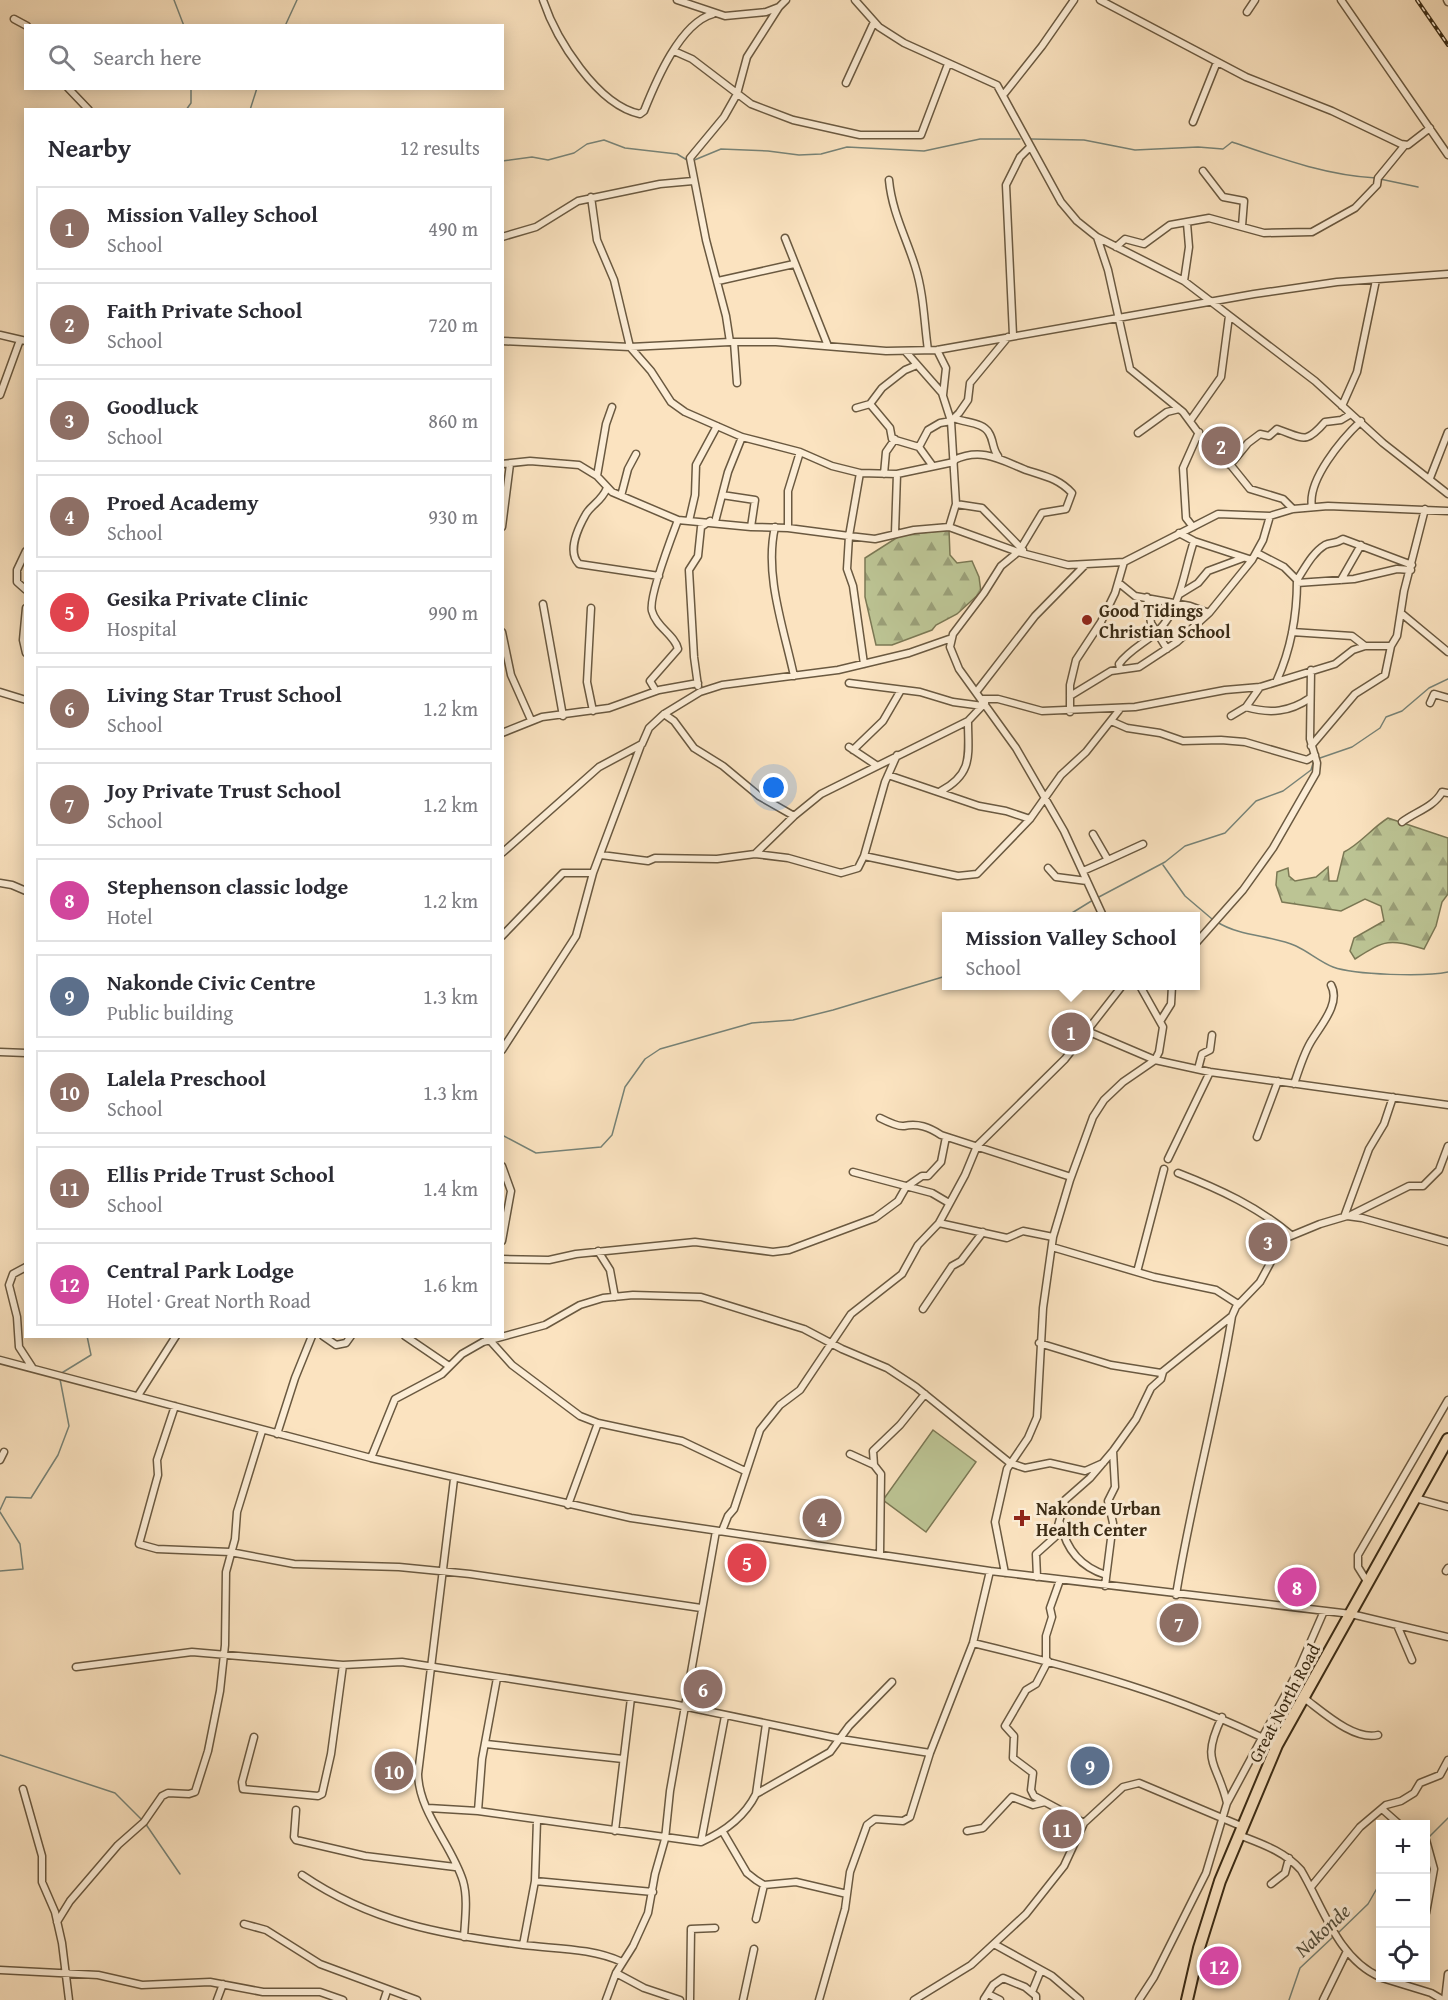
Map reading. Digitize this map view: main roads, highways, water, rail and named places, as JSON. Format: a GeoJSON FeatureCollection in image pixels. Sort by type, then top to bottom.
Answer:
{"type":"FeatureCollection","features":[{"type":"Feature","properties":{"kind":"highway","name":"Great North Road"},"geometry":{"type":"LineString","coordinates":[[1187,2000],[1210,1912],[1240,1830],[1277,1745],[1448,1439]]}},
{"type":"Feature","properties":{"kind":"waterway"},"geometry":{"type":"LineString","coordinates":[[174,0],[183,24]]}},
{"type":"Feature","properties":{"kind":"waterway"},"geometry":{"type":"LineString","coordinates":[[286,24],[297,0]]}},
{"type":"Feature","properties":{"kind":"waterway"},"geometry":{"type":"LineString","coordinates":[[187,108],[191,103],[191,90]]}},
{"type":"Feature","properties":{"kind":"waterway"},"geometry":{"type":"LineString","coordinates":[[251,108],[256,90]]}},
{"type":"Feature","properties":{"kind":"waterway"},"geometry":{"type":"LineString","coordinates":[[692,161],[721,149],[799,155],[821,154],[847,147],[924,151],[980,139],[1020,139]]}},
{"type":"Feature","properties":{"kind":"waterway"},"geometry":{"type":"LineString","coordinates":[[1031,139],[1084,140],[1135,150],[1198,147],[1223,149],[1232,142],[1320,170],[1376,178]]}},
{"type":"Feature","properties":{"kind":"waterway"},"geometry":{"type":"LineString","coordinates":[[504,161],[532,157],[548,160],[574,153],[587,144],[604,140],[625,148],[677,154],[687,160]]}},
{"type":"Feature","properties":{"kind":"waterway"},"geometry":{"type":"LineString","coordinates":[[1380,179],[1418,187]]}},
{"type":"Feature","properties":{"kind":"waterway"},"geometry":{"type":"LineString","coordinates":[[1320,758],[1352,747],[1380,728],[1386,717],[1402,711],[1429,688],[1448,679]]}},
{"type":"Feature","properties":{"kind":"waterway"},"geometry":{"type":"LineString","coordinates":[[1097,898],[1165,862],[1185,846],[1225,833],[1256,801],[1283,791],[1311,770],[1314,760]]}},
{"type":"Feature","properties":{"kind":"waterway"},"geometry":{"type":"LineString","coordinates":[[1163,865],[1185,896],[1212,919]]}},
{"type":"Feature","properties":{"kind":"waterway"},"geometry":{"type":"LineString","coordinates":[[1074,912],[1093,900]]}},
{"type":"Feature","properties":{"kind":"waterway"},"geometry":{"type":"LineString","coordinates":[[1217,922],[1236,931],[1286,942],[1328,965],[1343,970],[1390,974],[1448,972]]}},
{"type":"Feature","properties":{"kind":"waterway"},"geometry":{"type":"LineString","coordinates":[[504,1136],[536,1153],[601,1147],[612,1135],[625,1087],[645,1059],[660,1049],[752,1023],[793,1020],[833,1010],[942,977]]}},
{"type":"Feature","properties":{"kind":"waterway"},"geometry":{"type":"LineString","coordinates":[[60,1374],[91,1355],[87,1338]]}},
{"type":"Feature","properties":{"kind":"waterway"},"geometry":{"type":"LineString","coordinates":[[0,1510],[6,1497],[31,1498],[58,1455],[69,1426],[60,1379]]}},
{"type":"Feature","properties":{"kind":"waterway"},"geometry":{"type":"LineString","coordinates":[[0,1512],[20,1544],[23,1569],[0,1571]]}},
{"type":"Feature","properties":{"kind":"waterway"},"geometry":{"type":"LineString","coordinates":[[0,1755],[115,1793],[142,1820]]}},
{"type":"Feature","properties":{"kind":"waterway","name":"Nakonde"},"geometry":{"type":"LineString","coordinates":[[1430,1836],[1448,1818]]}},
{"type":"Feature","properties":{"kind":"waterway"},"geometry":{"type":"LineString","coordinates":[[145,1823],[180,1874]]}},
{"type":"Feature","properties":{"kind":"waterway","name":"Nakonde"},"geometry":{"type":"LineString","coordinates":[[1337,1934],[1368,1904],[1376,1890]]}},
{"type":"Feature","properties":{"kind":"waterway","name":"Nakonde"},"geometry":{"type":"LineString","coordinates":[[1289,2000],[1300,1968],[1333,1937]]}},
{"type":"Feature","properties":{"kind":"railway"},"geometry":{"type":"LineString","coordinates":[[1417,0],[1448,45]]}},
{"type":"Feature","properties":{"kind":"place","name":"Faith Private School"},"geometry":{"type":"Point","coordinates":[1221,446]}},
{"type":"Feature","properties":{"kind":"place","name":"Good Tidings Christian School"},"geometry":{"type":"Point","coordinates":[1087,620]}},
{"type":"Feature","properties":{"kind":"place","name":"Mission Valley School"},"geometry":{"type":"Point","coordinates":[1071,1032]}},
{"type":"Feature","properties":{"kind":"place","name":"Goodluck"},"geometry":{"type":"Point","coordinates":[1268,1242]}},
{"type":"Feature","properties":{"kind":"place","name":"Proed Academy"},"geometry":{"type":"Point","coordinates":[822,1518]}},
{"type":"Feature","properties":{"kind":"place","name":"Nakonde Urban Health Center"},"geometry":{"type":"Point","coordinates":[1022,1518]}},
{"type":"Feature","properties":{"kind":"place","name":"Gesika Private Clinic"},"geometry":{"type":"Point","coordinates":[747,1563]}},
{"type":"Feature","properties":{"kind":"place","name":"Stephenson classic lodge"},"geometry":{"type":"Point","coordinates":[1297,1587]}},
{"type":"Feature","properties":{"kind":"place","name":"Joy Private Trust School"},"geometry":{"type":"Point","coordinates":[1179,1623]}},
{"type":"Feature","properties":{"kind":"place","name":"Living Star Trust School"},"geometry":{"type":"Point","coordinates":[703,1689]}},
{"type":"Feature","properties":{"kind":"place","name":"Nakonde Civic Centre"},"geometry":{"type":"Point","coordinates":[1090,1766]}},
{"type":"Feature","properties":{"kind":"place","name":"Lalela Preschool"},"geometry":{"type":"Point","coordinates":[394,1771]}},
{"type":"Feature","properties":{"kind":"place","name":"Ellis Pride Trust School"},"geometry":{"type":"Point","coordinates":[1062,1829]}},
{"type":"Feature","properties":{"kind":"place","name":"Central Park Lodge"},"geometry":{"type":"Point","coordinates":[1219,1966]}}]}
